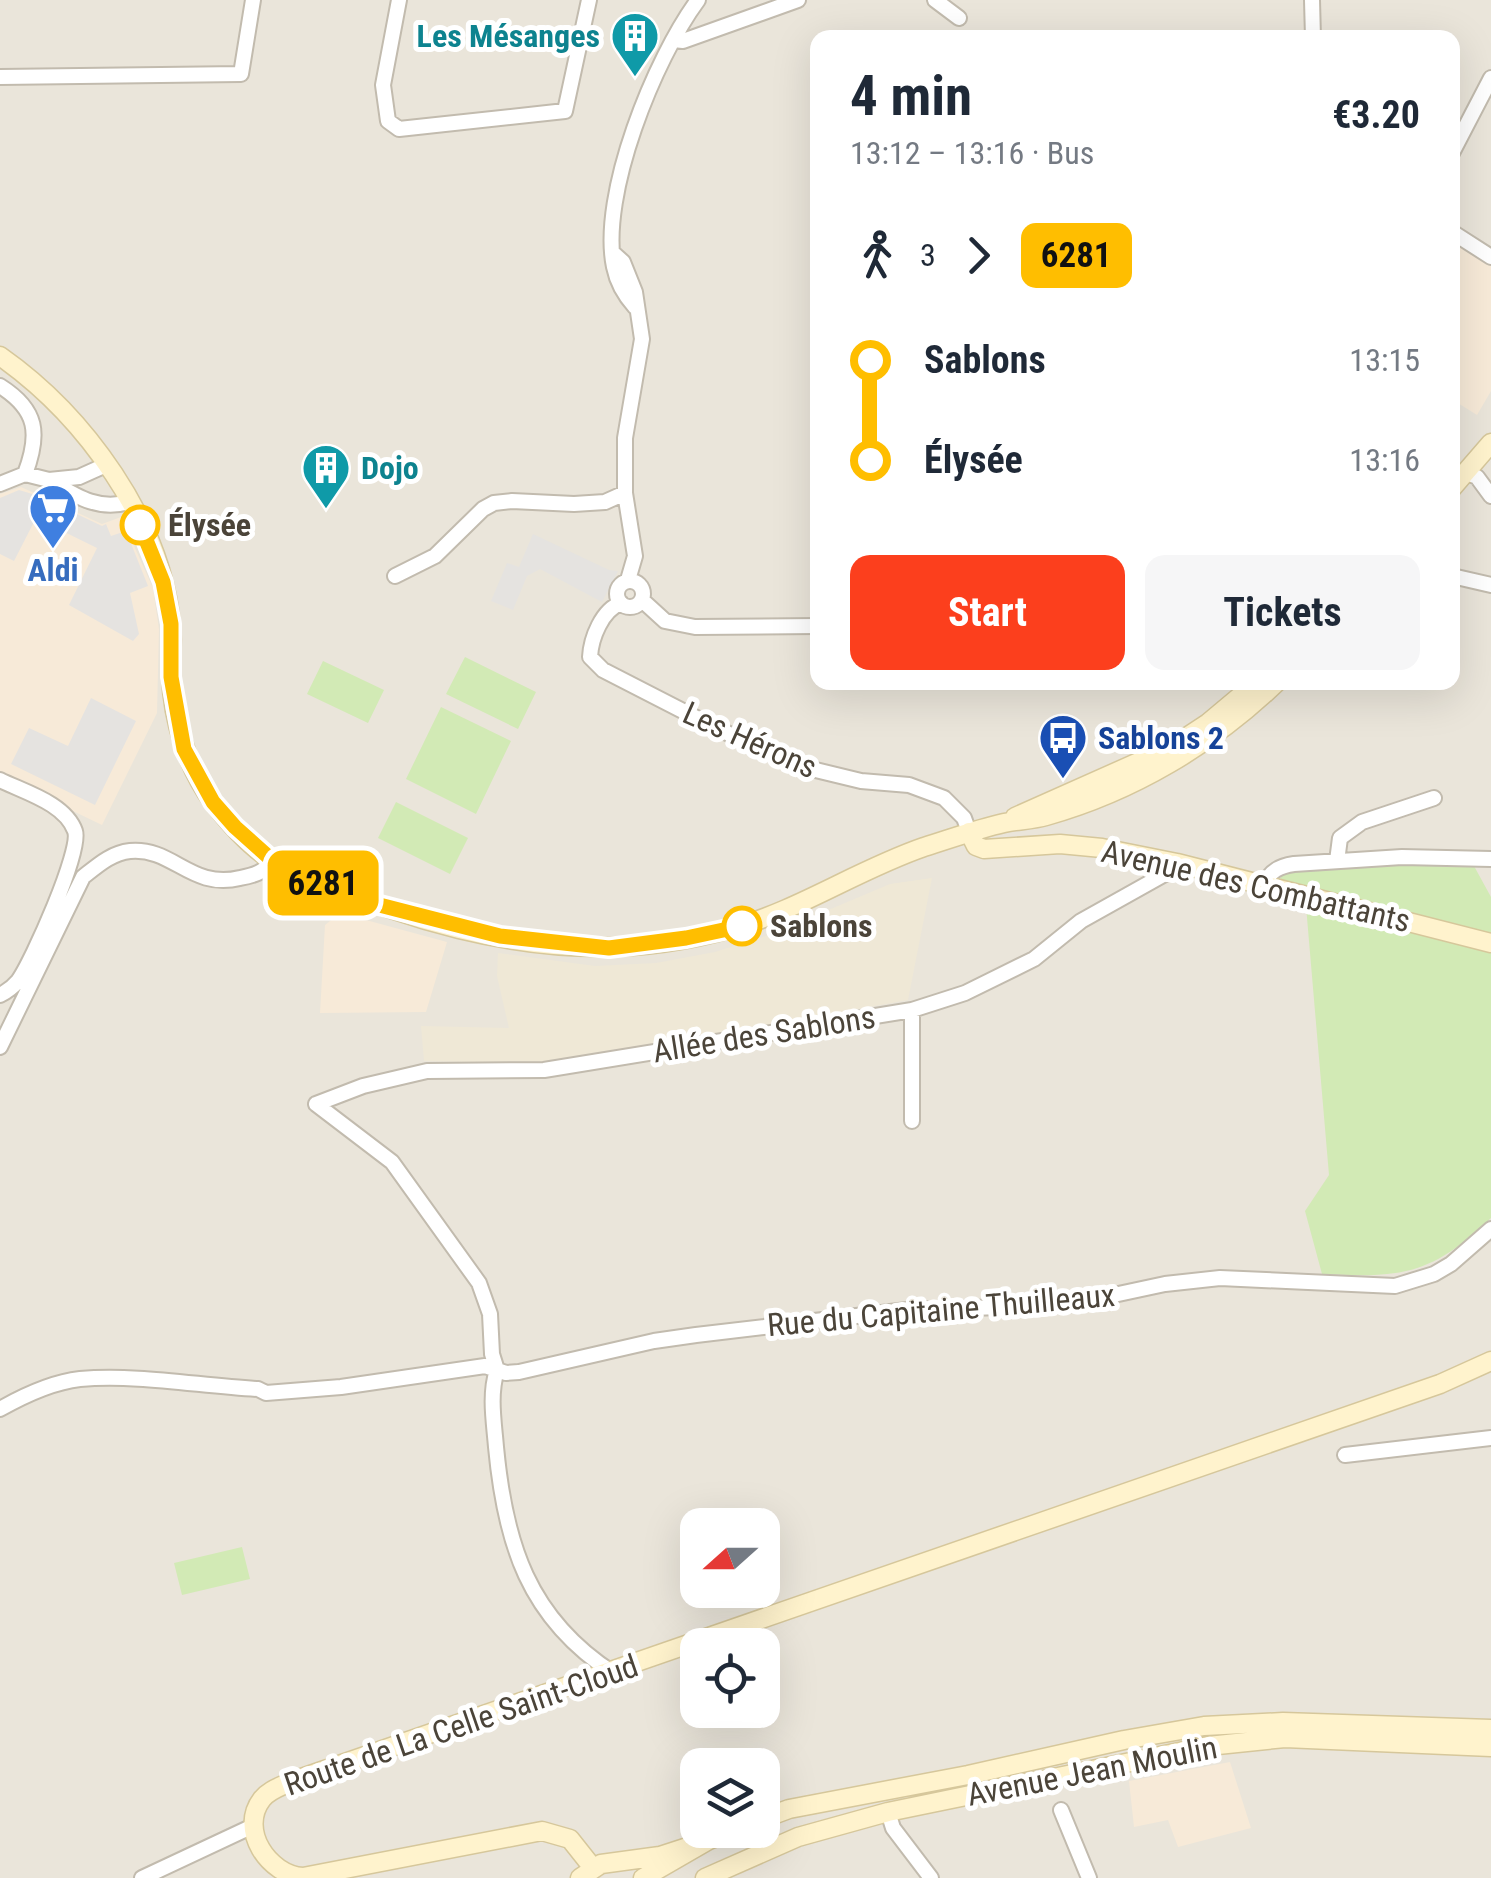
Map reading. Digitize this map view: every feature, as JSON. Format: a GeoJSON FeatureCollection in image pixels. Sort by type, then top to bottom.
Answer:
{"type":"FeatureCollection","features":[{"type":"Feature","properties":{"kind":"street"},"geometry":{"type":"LineString","coordinates":[[0,76],[241,74],[253,0]]}},
{"type":"Feature","properties":{"kind":"street"},"geometry":{"type":"LineString","coordinates":[[400,0],[383,86],[388,121],[399,129],[565,112],[589,0]]}},
{"type":"Feature","properties":{"kind":"street"},"geometry":{"type":"LineString","coordinates":[[642,600],[630,607],[621,603],[618,590],[628,580],[635,556],[625,493],[627,412],[642,338],[635,307],[625,296],[614,267],[610,232],[630,139],[673,40],[698,0]]}},
{"type":"Feature","properties":{"kind":"street"},"geometry":{"type":"LineString","coordinates":[[673,40],[683,41],[798,0]]}},
{"type":"Feature","properties":{"kind":"street"},"geometry":{"type":"LineString","coordinates":[[934,0],[958,18]]}},
{"type":"Feature","properties":{"kind":"street"},"geometry":{"type":"LineString","coordinates":[[1312,0],[1313,30]]}},
{"type":"Feature","properties":{"kind":"street"},"geometry":{"type":"LineString","coordinates":[[1460,138],[1491,78]]}},
{"type":"Feature","properties":{"kind":"street"},"geometry":{"type":"LineString","coordinates":[[1460,237],[1491,257]]}},
{"type":"Feature","properties":{"kind":"street"},"geometry":{"type":"LineString","coordinates":[[0,356],[46,393],[108,464],[130,502],[163,582],[171,624],[173,697],[184,749],[213,802],[273,861],[360,900],[449,926],[609,948],[686,938],[761,920],[910,852],[1006,822],[1043,817],[1176,761],[1267,690]]}},
{"type":"Feature","properties":{"kind":"street"},"geometry":{"type":"LineString","coordinates":[[0,386],[29,410],[34,424],[25,474]]}},
{"type":"Feature","properties":{"kind":"street"},"geometry":{"type":"LineString","coordinates":[[1460,491],[1491,444]]}},
{"type":"Feature","properties":{"kind":"street"},"geometry":{"type":"LineString","coordinates":[[1460,483],[1491,459]]}},
{"type":"Feature","properties":{"kind":"street"},"geometry":{"type":"LineString","coordinates":[[49,480],[79,477],[108,464]]}},
{"type":"Feature","properties":{"kind":"street"},"geometry":{"type":"LineString","coordinates":[[0,484],[25,474],[49,480],[97,506],[130,502]]}},
{"type":"Feature","properties":{"kind":"street"},"geometry":{"type":"LineString","coordinates":[[1472,475],[1491,496]]}},
{"type":"Feature","properties":{"kind":"street"},"geometry":{"type":"LineString","coordinates":[[394,576],[435,556],[494,503],[605,502],[625,493]]}},
{"type":"Feature","properties":{"kind":"street"},"geometry":{"type":"LineString","coordinates":[[1460,578],[1491,585]]}},
{"type":"Feature","properties":{"kind":"street"},"geometry":{"type":"LineString","coordinates":[[628,580],[641,586],[642,600],[656,616],[680,625],[810,626]]}},
{"type":"Feature","properties":{"kind":"street","name":"Les Hérons"},"geometry":{"type":"LineString","coordinates":[[621,603],[607,611],[591,645],[590,657],[604,670],[800,766],[847,779],[909,785],[944,798],[964,818],[969,832]]}},
{"type":"Feature","properties":{"kind":"street"},"geometry":{"type":"LineString","coordinates":[[1006,822],[1170,748],[1247,690]]}},
{"type":"Feature","properties":{"kind":"street"},"geometry":{"type":"LineString","coordinates":[[0,780],[58,808],[74,828],[76,841],[71,866],[18,980],[0,995]]}},
{"type":"Feature","properties":{"kind":"street"},"geometry":{"type":"LineString","coordinates":[[1338,861],[1340,838],[1362,822],[1434,798]]}},
{"type":"Feature","properties":{"kind":"street","name":"Avenue des Combattants"},"geometry":{"type":"LineString","coordinates":[[969,832],[976,846],[984,849],[1060,844],[1177,863],[1491,943]]}},
{"type":"Feature","properties":{"kind":"street"},"geometry":{"type":"LineString","coordinates":[[0,1047],[7,1017],[83,877],[102,862],[129,851],[147,852],[206,880],[228,881],[262,873],[273,861]]}},
{"type":"Feature","properties":{"kind":"street"},"geometry":{"type":"LineString","coordinates":[[1265,886],[1268,876],[1283,865],[1402,857],[1491,859]]}},
{"type":"Feature","properties":{"kind":"street","name":"Allée des Sablons"},"geometry":{"type":"LineString","coordinates":[[497,1370],[490,1314],[472,1272],[392,1162],[316,1104],[364,1086],[427,1071],[544,1070],[912,1010],[966,993],[1034,959],[1081,921],[1177,863]]}},
{"type":"Feature","properties":{"kind":"street"},"geometry":{"type":"LineString","coordinates":[[912,1010],[912,1121]]}},
{"type":"Feature","properties":{"kind":"street","name":"Rue du Capitaine Thuilleaux"},"geometry":{"type":"LineString","coordinates":[[0,1409],[77,1380],[258,1389],[266,1394],[341,1388],[485,1366],[519,1372],[654,1341],[726,1331],[907,1310],[1067,1305],[1165,1284],[1220,1278],[1395,1286],[1434,1274],[1451,1264],[1491,1229]]}},
{"type":"Feature","properties":{"kind":"street","name":"Route de La Celle Saint-Cloud"},"geometry":{"type":"LineString","coordinates":[[587,1873],[570,1839],[542,1831],[303,1877],[289,1876],[274,1867],[265,1855],[253,1826],[260,1801],[290,1782],[1340,1419],[1456,1378],[1491,1361]]}},
{"type":"Feature","properties":{"kind":"street"},"geometry":{"type":"LineString","coordinates":[[497,1370],[492,1383],[493,1414],[502,1508],[512,1546],[524,1574],[560,1628],[613,1673]]}},
{"type":"Feature","properties":{"kind":"street"},"geometry":{"type":"LineString","coordinates":[[1345,1455],[1491,1438]]}},
{"type":"Feature","properties":{"kind":"street","name":"Avenue Jean Moulin"},"geometry":{"type":"LineString","coordinates":[[780,1812],[1204,1726],[1283,1722],[1491,1730]]}},
{"type":"Feature","properties":{"kind":"street","name":"Avenue Jean Moulin"},"geometry":{"type":"LineString","coordinates":[[706,1878],[798,1837],[888,1812],[1150,1757],[1266,1740],[1398,1741],[1491,1747]]}},
{"type":"Feature","properties":{"kind":"street"},"geometry":{"type":"LineString","coordinates":[[1062,1810],[1089,1878]]}},
{"type":"Feature","properties":{"kind":"street"},"geometry":{"type":"LineString","coordinates":[[888,1812],[892,1828],[931,1878]]}},
{"type":"Feature","properties":{"kind":"street"},"geometry":{"type":"LineString","coordinates":[[142,1878],[253,1826]]}},
{"type":"Feature","properties":{"kind":"street"},"geometry":{"type":"LineString","coordinates":[[587,1873],[684,1848]]}},
{"type":"Feature","properties":{"kind":"street"},"geometry":{"type":"LineString","coordinates":[[643,1878],[694,1848]]}},
{"type":"Feature","properties":{"kind":"street"},"geometry":{"type":"LineString","coordinates":[[622,1861],[632,1878]]}},
{"type":"Feature","properties":{"kind":"shaded area"},"geometry":{"type":"Polygon","coordinates":[[[0,0],[1491,0],[1491,1878],[0,1878],[0,0]]]}},
{"type":"Feature","properties":{"kind":"shaded area"},"geometry":{"type":"Polygon","coordinates":[[[1460,238],[1491,257],[1491,391],[1477,415],[1460,404],[1460,238]]]}},
{"type":"Feature","properties":{"kind":"shaded area"},"geometry":{"type":"Polygon","coordinates":[[[21,487],[102,524],[121,517],[153,588],[159,629],[157,713],[102,825],[0,776],[0,494],[21,487]]]}},
{"type":"Feature","properties":{"kind":"shaded area"},"geometry":{"type":"Polygon","coordinates":[[[19,490],[102,526],[106,524],[111,536],[126,531],[148,586],[130,593],[139,634],[133,641],[69,605],[97,548],[36,518],[14,561],[0,554],[0,498],[19,490]]]}},
{"type":"Feature","properties":{"kind":"shaded area"},"geometry":{"type":"Polygon","coordinates":[[[533,534],[618,571],[602,602],[540,569],[527,576],[513,610],[491,601],[507,563],[519,567],[533,534]]]}},
{"type":"Feature","properties":{"kind":"shaded area"},"geometry":{"type":"Polygon","coordinates":[[[91,698],[136,721],[95,805],[11,764],[29,728],[68,746],[91,698]]]}},
{"type":"Feature","properties":{"kind":"shaded area"},"geometry":{"type":"Polygon","coordinates":[[[932,878],[908,1000],[552,1064],[424,1061],[421,1026],[509,1028],[497,976],[498,953],[595,966],[656,963],[715,952],[769,935],[890,884],[932,878]]]}},
{"type":"Feature","properties":{"kind":"shaded area"},"geometry":{"type":"Polygon","coordinates":[[[340,913],[447,942],[426,1012],[320,1013],[325,925],[340,913]]]}},
{"type":"Feature","properties":{"kind":"shaded area"},"geometry":{"type":"Polygon","coordinates":[[[1230,1762],[1251,1828],[1178,1847],[1168,1820],[1134,1827],[1129,1781],[1230,1762]]]}},
{"type":"Feature","properties":{"kind":"green space"},"geometry":{"type":"Polygon","coordinates":[[[465,657],[536,692],[518,729],[446,694],[465,657]]]}},
{"type":"Feature","properties":{"kind":"green space"},"geometry":{"type":"Polygon","coordinates":[[[323,661],[384,690],[368,723],[307,694],[323,661]]]}},
{"type":"Feature","properties":{"kind":"green space"},"geometry":{"type":"Polygon","coordinates":[[[441,707],[511,741],[476,814],[406,779],[441,707]]]}},
{"type":"Feature","properties":{"kind":"green space"},"geometry":{"type":"Polygon","coordinates":[[[396,802],[468,838],[450,874],[378,838],[396,802]]]}},
{"type":"Feature","properties":{"kind":"green space"},"geometry":{"type":"Polygon","coordinates":[[[1463,863],[1474,866],[1491,897],[1491,935],[1279,885],[1282,872],[1305,869],[1463,863]]]}},
{"type":"Feature","properties":{"kind":"green space"},"geometry":{"type":"Polygon","coordinates":[[[1306,906],[1491,953],[1491,1218],[1451,1251],[1414,1269],[1374,1275],[1322,1274],[1305,1211],[1329,1175],[1306,906]]]}},
{"type":"Feature","properties":{"kind":"green space"},"geometry":{"type":"Polygon","coordinates":[[[242,1547],[250,1579],[182,1595],[174,1563],[242,1547]]]}},
{"type":"Feature","properties":{"kind":"bus line","name":"6281"},"geometry":{"type":"LineString","coordinates":[[140,525],[163,582],[171,624],[173,697],[184,749],[213,802],[273,861],[360,900],[449,926],[500,936],[609,948],[742,926]]}},
{"type":"Feature","properties":{"kind":"place","name":"Les Mésanges"},"geometry":{"type":"Point","coordinates":[635,78]}},
{"type":"Feature","properties":{"kind":"place","name":"Dojo"},"geometry":{"type":"Point","coordinates":[326,510]}},
{"type":"Feature","properties":{"kind":"place","name":"Élysée"},"geometry":{"type":"Point","coordinates":[140,525]}},
{"type":"Feature","properties":{"kind":"place","name":"Aldi"},"geometry":{"type":"Point","coordinates":[53,550]}},
{"type":"Feature","properties":{"kind":"place","name":"Sablons 2"},"geometry":{"type":"Point","coordinates":[1063,780]}},
{"type":"Feature","properties":{"kind":"place","name":"Sablons"},"geometry":{"type":"Point","coordinates":[742,926]}}]}
